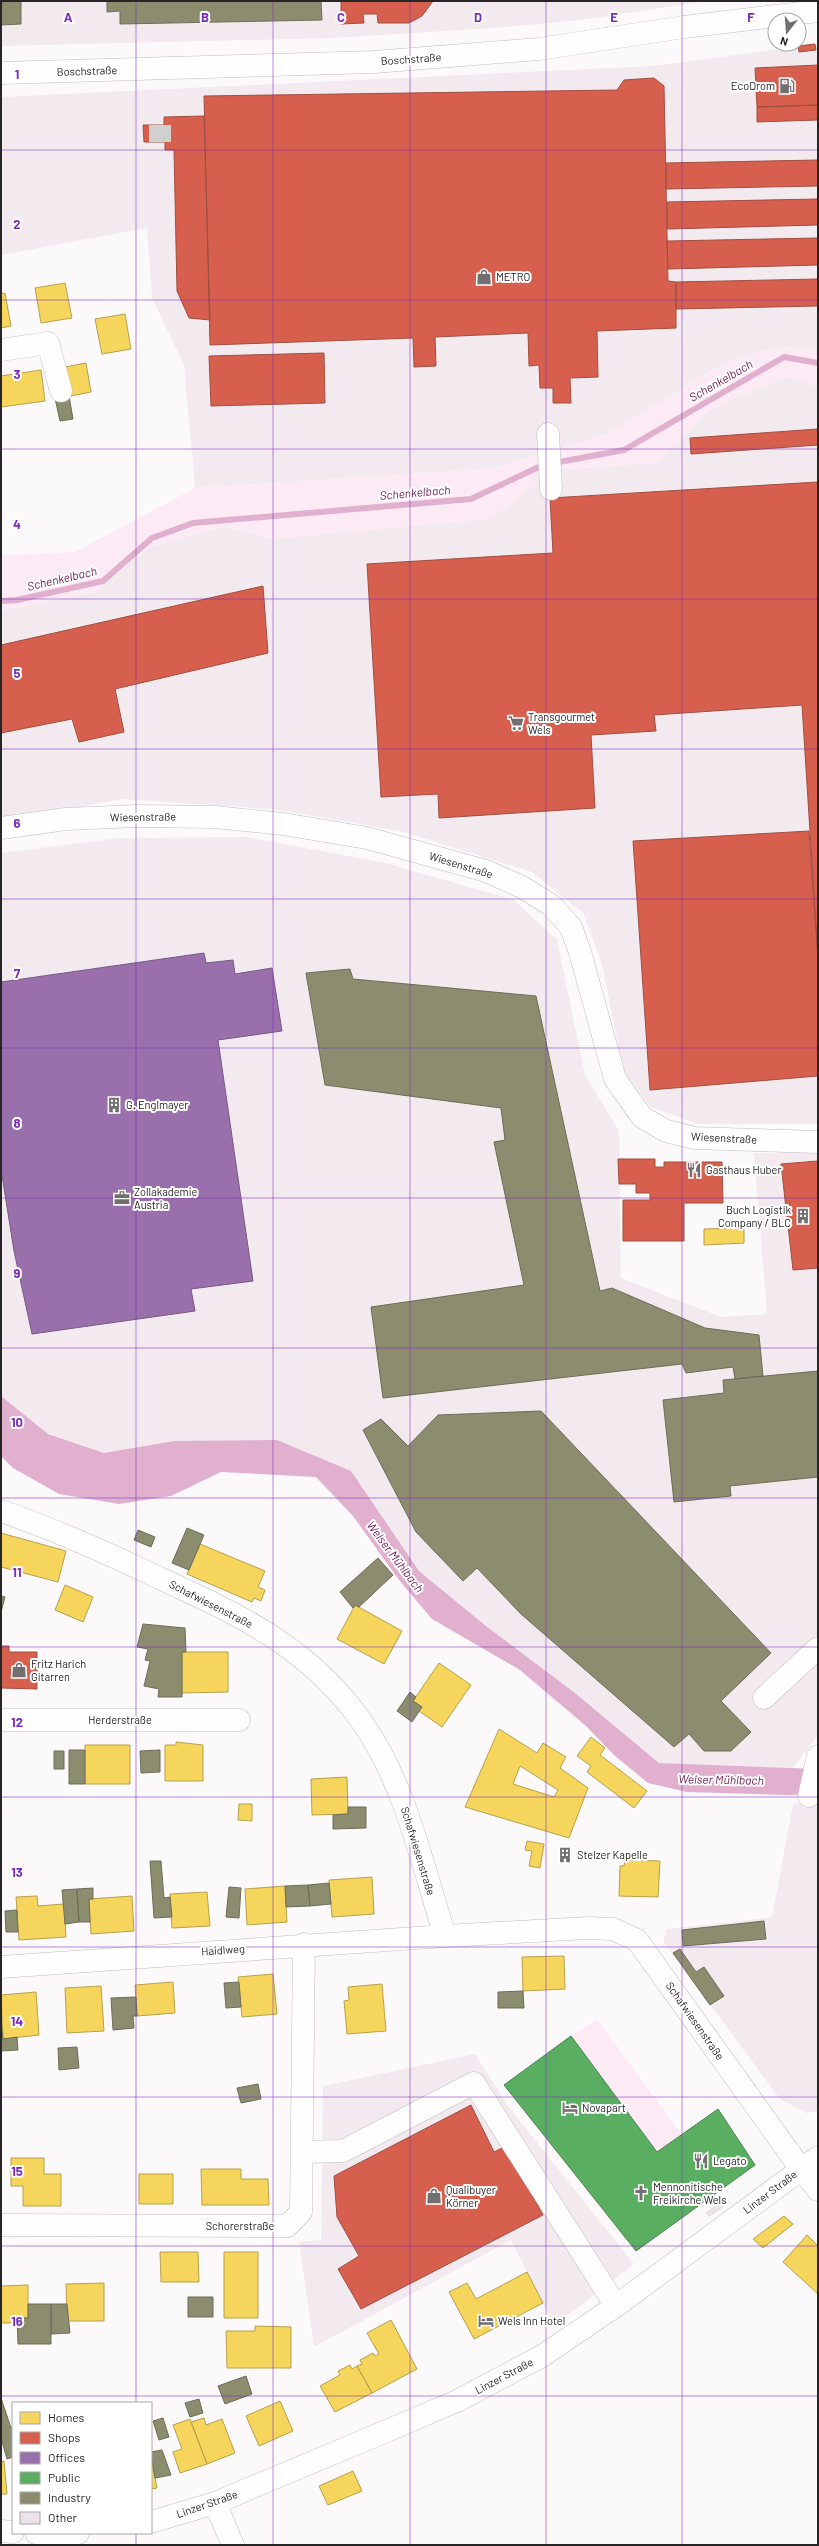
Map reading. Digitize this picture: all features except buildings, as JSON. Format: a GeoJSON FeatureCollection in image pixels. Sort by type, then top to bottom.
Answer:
{"type":"FeatureCollection","features":[{"type":"Feature","properties":{"kind":"street","name":"Boschstraße"},"geometry":{"type":"LineString","coordinates":[[1,73],[374,62],[539,49],[684,27],[818,11]]}},
{"type":"Feature","properties":{"kind":"street"},"geometry":{"type":"LineString","coordinates":[[1,350],[48,343],[61,391]]}},
{"type":"Feature","properties":{"kind":"street"},"geometry":{"type":"LineString","coordinates":[[548,434],[551,489]]}},
{"type":"Feature","properties":{"kind":"street","name":"Wiesenstraße"},"geometry":{"type":"LineString","coordinates":[[1,828],[66,819],[137,816],[215,817],[283,824],[367,838],[486,871],[522,886],[551,905],[571,927],[580,952],[615,1079],[642,1117],[666,1131],[694,1138],[818,1142]]}},
{"type":"Feature","properties":{"kind":"street","name":"Schafwiesenstraße"},"geometry":{"type":"LineString","coordinates":[[1,1512],[39,1524],[101,1550],[235,1613],[294,1650],[329,1682],[362,1722],[386,1763],[405,1805],[444,1936],[588,1928],[613,1929],[637,1940],[809,2163],[818,2190]]}},
{"type":"Feature","properties":{"kind":"street"},"geometry":{"type":"LineString","coordinates":[[764,1698],[818,1648]]}},
{"type":"Feature","properties":{"kind":"street","name":"Herderstraße"},"geometry":{"type":"LineString","coordinates":[[1,1720],[239,1720]]}},
{"type":"Feature","properties":{"kind":"street"},"geometry":{"type":"LineString","coordinates":[[809,1796],[816,1762]]}},
{"type":"Feature","properties":{"kind":"street","name":"Haidlweg"},"geometry":{"type":"LineString","coordinates":[[1,1967],[304,1944],[444,1936]]}},
{"type":"Feature","properties":{"kind":"street","name":"Schorerstraße"},"geometry":{"type":"LineString","coordinates":[[1,2225],[287,2226],[301,2212],[304,1944]]}},
{"type":"Feature","properties":{"kind":"street"},"geometry":{"type":"LineString","coordinates":[[302,2152],[343,2151],[474,2083],[616,2306]]}},
{"type":"Feature","properties":{"kind":"street","name":"Linzer Straße"},"geometry":{"type":"LineString","coordinates":[[152,2522],[215,2503],[457,2401],[542,2356],[616,2306],[809,2163]]}},
{"type":"Feature","properties":{"kind":"street"},"geometry":{"type":"LineString","coordinates":[[215,2503],[233,2545]]}},
{"type":"Feature","properties":{"kind":"shaded area"},"geometry":{"type":"Polygon","coordinates":[[[1,1],[708,1],[581,20],[494,28],[334,38],[1,46],[1,1]]]}},
{"type":"Feature","properties":{"kind":"shaded area","name":"METRO"},"geometry":{"type":"Polygon","coordinates":[[[818,44],[818,352],[782,346],[727,361],[607,434],[491,469],[195,488],[184,365],[152,298],[147,228],[1,255],[1,97],[652,66],[767,51],[767,52],[807,52],[807,45],[818,44]]]}},
{"type":"Feature","properties":{"kind":"shaded area"},"geometry":{"type":"Polygon","coordinates":[[[782,346],[818,352],[818,387],[788,376],[709,410],[656,463],[553,470],[491,519],[274,539],[222,527],[152,546],[91,593],[1,610],[1,555],[75,552],[195,488],[491,469],[607,434],[727,361],[782,346]]]}},
{"type":"Feature","properties":{"kind":"shaded area"},"geometry":{"type":"Polygon","coordinates":[[[788,376],[818,387],[818,1124],[698,1124],[651,1107],[623,1070],[602,964],[583,913],[532,872],[400,831],[272,809],[121,799],[1,823],[1,610],[91,593],[152,546],[222,527],[274,539],[553,470],[656,463],[709,410],[788,376]]]}},
{"type":"Feature","properties":{"kind":"shaded area","name":"G. Englmayer"},"geometry":{"type":"Polygon","coordinates":[[[248,837],[385,863],[514,900],[557,940],[585,1075],[619,1131],[621,1278],[721,1317],[767,1314],[754,1153],[818,1152],[818,1735],[791,1770],[659,1763],[575,1693],[486,1626],[419,1571],[351,1471],[174,1441],[104,1453],[48,1434],[1,1396],[1,853],[120,838],[248,837]]]}},
{"type":"Feature","properties":{"kind":"shaded area"},"geometry":{"type":"Polygon","coordinates":[[[818,1798],[818,2111],[806,2113],[780,2099],[663,1941],[667,1929],[772,1917],[793,1804],[818,1798]]]}},
{"type":"Feature","properties":{"kind":"shaded area"},"geometry":{"type":"Polygon","coordinates":[[[597,2019],[682,2135],[657,2152],[571,2036],[597,2019]]]}},
{"type":"Feature","properties":{"kind":"shaded area"},"geometry":{"type":"Polygon","coordinates":[[[475,2054],[508,2106],[634,2264],[554,2326],[511,2240],[314,2347],[299,2242],[321,2240],[323,2086],[475,2054]]]}},
{"type":"Feature","properties":{"kind":"water","name":"Welser Mühlbach"},"geometry":{"type":"Polygon","coordinates":[[[1,1396],[48,1434],[104,1453],[174,1441],[277,1440],[351,1471],[419,1571],[486,1626],[575,1693],[659,1763],[818,1769],[818,1794],[787,1795],[687,1792],[648,1783],[614,1755],[586,1726],[520,1670],[432,1619],[399,1580],[353,1516],[316,1477],[221,1472],[171,1496],[119,1504],[59,1494],[13,1468],[1,1456],[1,1396]]]}},
{"type":"Feature","properties":{"kind":"waterway","name":"Schenkelbach"},"geometry":{"type":"LineString","coordinates":[[554,463],[624,450],[784,357],[818,363]]}},
{"type":"Feature","properties":{"kind":"waterway","name":"Schenkelbach"},"geometry":{"type":"LineString","coordinates":[[1,601],[17,600],[103,581],[152,538],[193,523],[471,499],[545,464]]}},
{"type":"Feature","properties":{"kind":"tunnel"},"geometry":{"type":"LineString","coordinates":[[160,125],[160,142]]}},
{"type":"Feature","properties":{"kind":"place","name":"EcoDrom"},"geometry":{"type":"Point","coordinates":[787,86]}},
{"type":"Feature","properties":{"kind":"place","name":"METRO"},"geometry":{"type":"Point","coordinates":[484,277]}},
{"type":"Feature","properties":{"kind":"place","name":"Transgourmet Wels"},"geometry":{"type":"Point","coordinates":[516,723]}},
{"type":"Feature","properties":{"kind":"place","name":"G. Englmayer"},"geometry":{"type":"Point","coordinates":[114,1105]}},
{"type":"Feature","properties":{"kind":"place","name":"Gasthaus Huber"},"geometry":{"type":"Point","coordinates":[694,1170]}},
{"type":"Feature","properties":{"kind":"place","name":"Zollakademie Austria"},"geometry":{"type":"Point","coordinates":[122,1198]}},
{"type":"Feature","properties":{"kind":"place","name":"Buch Logistik Company / BLC"},"geometry":{"type":"Point","coordinates":[803,1216]}},
{"type":"Feature","properties":{"kind":"place","name":"Fritz Harich Gitarren"},"geometry":{"type":"Point","coordinates":[19,1670]}},
{"type":"Feature","properties":{"kind":"place","name":"Stelzer Kapelle"},"geometry":{"type":"Point","coordinates":[565,1855]}},
{"type":"Feature","properties":{"kind":"place","name":"Novapart"},"geometry":{"type":"Point","coordinates":[570,2108]}},
{"type":"Feature","properties":{"kind":"place","name":"Legato"},"geometry":{"type":"Point","coordinates":[701,2161]}},
{"type":"Feature","properties":{"kind":"place","name":"Mennonitische Freikirche Wels"},"geometry":{"type":"Point","coordinates":[641,2193]}},
{"type":"Feature","properties":{"kind":"place","name":"Qualibuyer Körner"},"geometry":{"type":"Point","coordinates":[434,2196]}},
{"type":"Feature","properties":{"kind":"place","name":"Wels Inn Hotel"},"geometry":{"type":"Point","coordinates":[486,2321]}}]}
